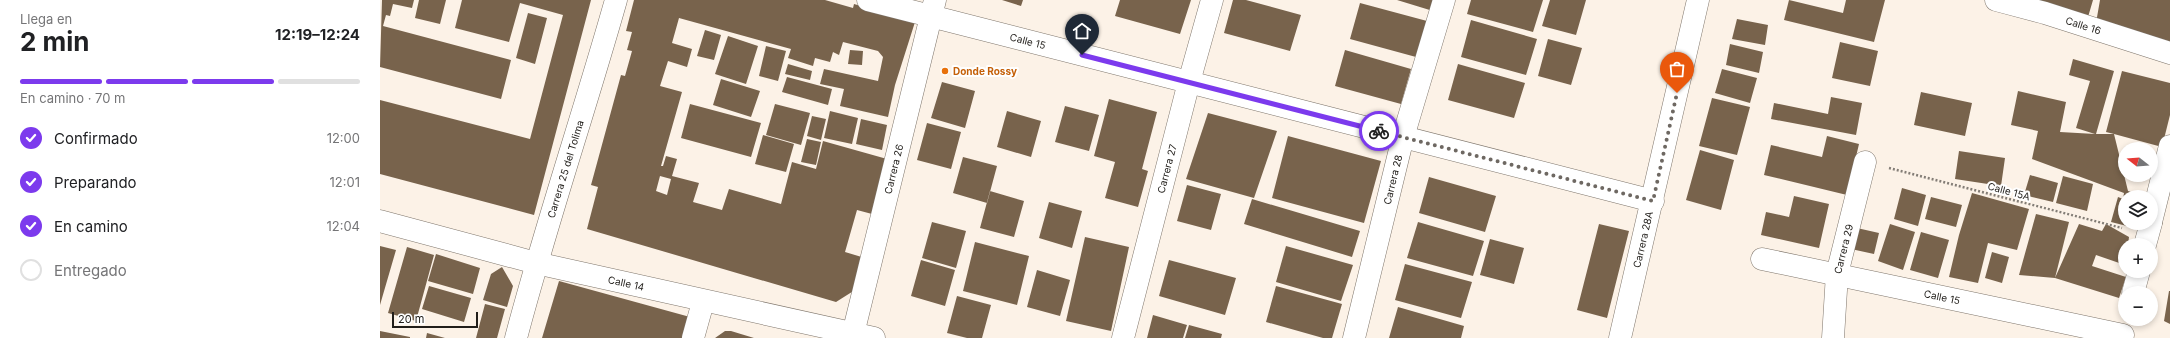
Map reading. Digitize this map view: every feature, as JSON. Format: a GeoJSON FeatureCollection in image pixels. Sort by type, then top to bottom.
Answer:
{"type":"FeatureCollection","features":[{"type":"Feature","properties":{"kind":"street","name":"Carrera 25 del Tolima"},"geometry":{"type":"LineString","coordinates":[[516,338],[536,263],[591,88],[616,0]]}},
{"type":"Feature","properties":{"kind":"street","name":"Calle 15"},"geometry":{"type":"LineString","coordinates":[[868,0],[932,8],[1188,82],[1653,201]]}},
{"type":"Feature","properties":{"kind":"street","name":"Carrera 27"},"geometry":{"type":"LineString","coordinates":[[1123,338],[1188,82],[1212,0]]}},
{"type":"Feature","properties":{"kind":"street","name":"Carrera 28"},"geometry":{"type":"LineString","coordinates":[[1354,338],[1403,136],[1444,0]]}},
{"type":"Feature","properties":{"kind":"street","name":"Carrera 28A"},"geometry":{"type":"LineString","coordinates":[[1620,338],[1653,201],[1698,0]]}},
{"type":"Feature","properties":{"kind":"street","name":"Calle 16"},"geometry":{"type":"LineString","coordinates":[[1996,0],[2045,13],[2170,53]]}},
{"type":"Feature","properties":{"kind":"street","name":"Carrera 26"},"geometry":{"type":"LineString","coordinates":[[852,335],[932,8]]}},
{"type":"Feature","properties":{"kind":"street"},"geometry":{"type":"LineString","coordinates":[[2149,231],[2170,146]]}},
{"type":"Feature","properties":{"kind":"street","name":"Carrera 29"},"geometry":{"type":"LineString","coordinates":[[1833,338],[1837,274],[1865,162]]}},
{"type":"Feature","properties":{"kind":"street","name":"Calle 14"},"geometry":{"type":"LineString","coordinates":[[380,221],[536,263],[703,302],[852,335],[874,338]]}},
{"type":"Feature","properties":{"kind":"street","name":"Calle 15"},"geometry":{"type":"LineString","coordinates":[[1762,259],[2124,331]]}},
{"type":"Feature","properties":{"kind":"street"},"geometry":{"type":"LineString","coordinates":[[693,338],[703,302]]}},
{"type":"Feature","properties":{"kind":"path","name":"Calle 15A"},"geometry":{"type":"LineString","coordinates":[[1865,162],[2149,231]]}},
{"type":"Feature","properties":{"kind":"building"},"geometry":{"type":"Polygon","coordinates":[[[382,0],[414,0],[412,8],[393,4],[390,16],[386,15],[383,26],[511,60],[501,99],[380,67],[382,0]]]}},
{"type":"Feature","properties":{"kind":"building"},"geometry":{"type":"Polygon","coordinates":[[[419,0],[446,0],[440,24],[415,18],[419,0]]]}},
{"type":"Feature","properties":{"kind":"building"},"geometry":{"type":"Polygon","coordinates":[[[462,0],[591,0],[534,215],[380,174],[380,100],[530,139],[563,15],[520,3],[509,42],[455,28],[462,0]]]}},
{"type":"Feature","properties":{"kind":"building"},"geometry":{"type":"Polygon","coordinates":[[[634,0],[825,0],[853,8],[854,4],[915,22],[895,85],[888,117],[840,106],[844,89],[820,84],[824,69],[878,81],[883,57],[878,51],[843,42],[839,55],[833,52],[830,62],[815,58],[813,66],[788,58],[791,49],[679,18],[672,43],[692,49],[687,67],[668,61],[660,86],[682,92],[661,166],[663,166],[666,156],[677,159],[672,176],[699,183],[693,202],[722,210],[729,189],[781,204],[792,162],[816,169],[823,141],[887,159],[872,214],[857,210],[845,252],[865,258],[855,290],[836,302],[587,229],[598,187],[591,185],[621,75],[625,76],[632,51],[627,50],[632,32],[626,31],[634,0]],[[660,176],[656,191],[667,195],[671,179],[660,176]]]}},
{"type":"Feature","properties":{"kind":"building"},"geometry":{"type":"Polygon","coordinates":[[[1002,0],[1023,0],[1021,6],[1002,0]]]}},
{"type":"Feature","properties":{"kind":"building"},"geometry":{"type":"Polygon","coordinates":[[[1120,0],[1191,0],[1180,34],[1115,16],[1120,0]]]}},
{"type":"Feature","properties":{"kind":"building"},"geometry":{"type":"Polygon","coordinates":[[[1233,0],[1246,0],[1301,15],[1290,51],[1224,33],[1233,0]]]}},
{"type":"Feature","properties":{"kind":"building"},"geometry":{"type":"Polygon","coordinates":[[[1397,0],[1436,0],[1433,11],[1397,0]]]}},
{"type":"Feature","properties":{"kind":"building"},"geometry":{"type":"Polygon","coordinates":[[[1471,0],[1543,0],[1533,32],[1467,14],[1471,0]]]}},
{"type":"Feature","properties":{"kind":"building"},"geometry":{"type":"Polygon","coordinates":[[[1550,0],[1586,0],[1576,35],[1542,26],[1550,0]]]}},
{"type":"Feature","properties":{"kind":"building"},"geometry":{"type":"Polygon","coordinates":[[[1789,0],[1843,13],[1846,0],[1885,0],[1874,42],[1784,20],[1789,0]]]}},
{"type":"Feature","properties":{"kind":"building"},"geometry":{"type":"Polygon","coordinates":[[[2041,0],[2093,0],[2088,17],[2040,3],[2041,0]]]}},
{"type":"Feature","properties":{"kind":"building"},"geometry":{"type":"Polygon","coordinates":[[[2100,0],[2170,0],[2170,47],[2096,23],[2100,0]]]}},
{"type":"Feature","properties":{"kind":"building"},"geometry":{"type":"Polygon","coordinates":[[[1360,3],[1427,21],[1416,57],[1350,39],[1360,3]]]}},
{"type":"Feature","properties":{"kind":"building"},"geometry":{"type":"Polygon","coordinates":[[[528,13],[547,18],[535,64],[516,58],[528,13]]]}},
{"type":"Feature","properties":{"kind":"building"},"geometry":{"type":"Polygon","coordinates":[[[1737,19],[1768,25],[1765,45],[1732,39],[1737,19]]]}},
{"type":"Feature","properties":{"kind":"building"},"geometry":{"type":"Polygon","coordinates":[[[1471,20],[1537,39],[1526,75],[1461,57],[1471,20]]]}},
{"type":"Feature","properties":{"kind":"building"},"geometry":{"type":"Polygon","coordinates":[[[705,30],[721,35],[714,60],[697,56],[705,30]]]}},
{"type":"Feature","properties":{"kind":"building"},"geometry":{"type":"Polygon","coordinates":[[[728,36],[758,46],[746,84],[715,74],[728,36]]]}},
{"type":"Feature","properties":{"kind":"building"},"geometry":{"type":"Polygon","coordinates":[[[1548,39],[1582,48],[1571,85],[1538,76],[1548,39]]]}},
{"type":"Feature","properties":{"kind":"building"},"geometry":{"type":"Polygon","coordinates":[[[1840,42],[1878,51],[1870,86],[1832,78],[1840,42]]]}},
{"type":"Feature","properties":{"kind":"building"},"geometry":{"type":"Polygon","coordinates":[[[1730,44],[1763,52],[1759,73],[1726,65],[1730,44]]]}},
{"type":"Feature","properties":{"kind":"building"},"geometry":{"type":"Polygon","coordinates":[[[766,46],[786,51],[778,81],[759,76],[766,46]]]}},
{"type":"Feature","properties":{"kind":"building"},"geometry":{"type":"Polygon","coordinates":[[[850,50],[863,51],[862,65],[848,64],[850,50]]]}},
{"type":"Feature","properties":{"kind":"building"},"geometry":{"type":"Polygon","coordinates":[[[1345,50],[1411,69],[1401,104],[1335,86],[1345,50]]]}},
{"type":"Feature","properties":{"kind":"building"},"geometry":{"type":"Polygon","coordinates":[[[2073,59],[2114,71],[2096,134],[2114,134],[2118,150],[2118,182],[2126,182],[2128,190],[2118,191],[2032,159],[2038,131],[2011,125],[2018,91],[2066,102],[2060,132],[2095,134],[2076,128],[2090,81],[2069,75],[2073,59]]]}},
{"type":"Feature","properties":{"kind":"building"},"geometry":{"type":"Polygon","coordinates":[[[788,64],[812,71],[810,80],[785,74],[788,64]]]}},
{"type":"Feature","properties":{"kind":"building"},"geometry":{"type":"Polygon","coordinates":[[[1458,64],[1525,83],[1514,118],[1448,100],[1458,64]]]}},
{"type":"Feature","properties":{"kind":"building"},"geometry":{"type":"Polygon","coordinates":[[[1722,69],[1757,78],[1750,103],[1715,93],[1722,69]]]}},
{"type":"Feature","properties":{"kind":"building"},"geometry":{"type":"Polygon","coordinates":[[[2122,71],[2170,83],[2170,115],[2162,147],[2158,146],[2158,142],[2143,142],[2106,132],[2122,71]]]}},
{"type":"Feature","properties":{"kind":"building"},"geometry":{"type":"Polygon","coordinates":[[[787,77],[832,89],[828,105],[782,92],[787,77]]]}},
{"type":"Feature","properties":{"kind":"building"},"geometry":{"type":"Polygon","coordinates":[[[721,79],[760,91],[751,117],[713,105],[721,79]]]}},
{"type":"Feature","properties":{"kind":"building"},"geometry":{"type":"Polygon","coordinates":[[[942,82],[975,91],[965,128],[931,118],[942,82]]]}},
{"type":"Feature","properties":{"kind":"building"},"geometry":{"type":"Polygon","coordinates":[[[1921,92],[1972,103],[1965,136],[1914,125],[1921,92]]]}},
{"type":"Feature","properties":{"kind":"building"},"geometry":{"type":"Polygon","coordinates":[[[1831,97],[1862,103],[1856,135],[1771,119],[1774,103],[1828,114],[1831,97]]]}},
{"type":"Feature","properties":{"kind":"building"},"geometry":{"type":"Polygon","coordinates":[[[1712,98],[1750,107],[1737,155],[1699,146],[1712,98]]]}},
{"type":"Feature","properties":{"kind":"building"},"geometry":{"type":"Polygon","coordinates":[[[1109,99],[1157,112],[1142,169],[1148,171],[1138,207],[1105,198],[1115,162],[1094,156],[1109,99]]]}},
{"type":"Feature","properties":{"kind":"building"},"geometry":{"type":"Polygon","coordinates":[[[690,104],[761,123],[751,157],[681,138],[690,104]]]}},
{"type":"Feature","properties":{"kind":"building"},"geometry":{"type":"Polygon","coordinates":[[[775,104],[810,113],[801,145],[766,135],[775,104]]]}},
{"type":"Feature","properties":{"kind":"building"},"geometry":{"type":"Polygon","coordinates":[[[1065,106],[1099,115],[1089,151],[1055,142],[1065,106]]]}},
{"type":"Feature","properties":{"kind":"building"},"geometry":{"type":"Polygon","coordinates":[[[830,111],[858,118],[852,144],[824,138],[830,111]]]}},
{"type":"Feature","properties":{"kind":"building"},"geometry":{"type":"Polygon","coordinates":[[[1007,111],[1041,121],[1031,157],[997,147],[1007,111]]]}},
{"type":"Feature","properties":{"kind":"building"},"geometry":{"type":"Polygon","coordinates":[[[1208,113],[1277,131],[1254,198],[1186,179],[1208,113]]]}},
{"type":"Feature","properties":{"kind":"building"},"geometry":{"type":"Polygon","coordinates":[[[812,116],[826,119],[821,140],[807,136],[812,116]]]}},
{"type":"Feature","properties":{"kind":"building"},"geometry":{"type":"Polygon","coordinates":[[[861,119],[887,125],[882,150],[856,144],[861,119]]]}},
{"type":"Feature","properties":{"kind":"building"},"geometry":{"type":"Polygon","coordinates":[[[927,123],[961,132],[951,169],[917,160],[927,123]]]}},
{"type":"Feature","properties":{"kind":"building"},"geometry":{"type":"Polygon","coordinates":[[[763,135],[794,144],[786,172],[755,164],[763,135]]]}},
{"type":"Feature","properties":{"kind":"building"},"geometry":{"type":"Polygon","coordinates":[[[1288,136],[1381,161],[1364,223],[1272,198],[1288,136]]]}},
{"type":"Feature","properties":{"kind":"building"},"geometry":{"type":"Polygon","coordinates":[[[1827,136],[1859,144],[1847,195],[1764,175],[1771,145],[1822,157],[1827,136]]]}},
{"type":"Feature","properties":{"kind":"building"},"geometry":{"type":"Polygon","coordinates":[[[807,139],[821,142],[816,165],[801,162],[807,139]]]}},
{"type":"Feature","properties":{"kind":"building"},"geometry":{"type":"Polygon","coordinates":[[[1700,150],[1734,160],[1721,210],[1686,200],[1700,150]]]}},
{"type":"Feature","properties":{"kind":"building"},"geometry":{"type":"Polygon","coordinates":[[[1959,151],[2005,158],[2001,186],[1955,179],[1959,151]]]}},
{"type":"Feature","properties":{"kind":"building"},"geometry":{"type":"Polygon","coordinates":[[[963,157],[997,166],[987,203],[953,193],[963,157]]]}},
{"type":"Feature","properties":{"kind":"building"},"geometry":{"type":"Polygon","coordinates":[[[2030,175],[2058,183],[2053,202],[2024,195],[2030,175]]]}},
{"type":"Feature","properties":{"kind":"building"},"geometry":{"type":"Polygon","coordinates":[[[2063,176],[2093,184],[2087,211],[2056,203],[2063,176]]]}},
{"type":"Feature","properties":{"kind":"building"},"geometry":{"type":"Polygon","coordinates":[[[1429,177],[1496,196],[1485,232],[1419,213],[1429,177]]]}},
{"type":"Feature","properties":{"kind":"building"},"geometry":{"type":"Polygon","coordinates":[[[1187,185],[1221,194],[1211,230],[1177,221],[1187,185]]]}},
{"type":"Feature","properties":{"kind":"building"},"geometry":{"type":"Polygon","coordinates":[[[1902,188],[1926,195],[1918,226],[1894,219],[1902,188]]]}},
{"type":"Feature","properties":{"kind":"building"},"geometry":{"type":"Polygon","coordinates":[[[990,191],[1024,201],[1014,237],[980,228],[990,191]]]}},
{"type":"Feature","properties":{"kind":"building"},"geometry":{"type":"Polygon","coordinates":[[[1972,193],[2029,209],[2017,250],[1988,243],[1978,283],[1949,277],[1959,235],[1972,193]]]}},
{"type":"Feature","properties":{"kind":"building"},"geometry":{"type":"Polygon","coordinates":[[[1794,196],[1829,204],[1819,248],[1761,235],[1766,212],[1789,217],[1794,196]]]}},
{"type":"Feature","properties":{"kind":"building"},"geometry":{"type":"Polygon","coordinates":[[[1931,197],[1962,205],[1956,227],[1925,219],[1931,197]]]}},
{"type":"Feature","properties":{"kind":"building"},"geometry":{"type":"Polygon","coordinates":[[[2118,197],[2118,224],[2111,222],[2118,197]]]}},
{"type":"Feature","properties":{"kind":"building"},"geometry":{"type":"Polygon","coordinates":[[[1252,199],[1360,231],[1352,257],[1244,224],[1252,199]]]}},
{"type":"Feature","properties":{"kind":"building"},"geometry":{"type":"Polygon","coordinates":[[[1049,202],[1082,211],[1072,248],[1039,238],[1049,202]]]}},
{"type":"Feature","properties":{"kind":"building"},"geometry":{"type":"Polygon","coordinates":[[[2036,214],[2069,222],[2055,278],[2019,275],[2036,214]]]}},
{"type":"Feature","properties":{"kind":"building"},"geometry":{"type":"Polygon","coordinates":[[[932,222],[966,231],[956,268],[922,258],[932,222]]]}},
{"type":"Feature","properties":{"kind":"building"},"geometry":{"type":"Polygon","coordinates":[[[1418,222],[1484,241],[1473,276],[1407,258],[1418,222]]]}},
{"type":"Feature","properties":{"kind":"building"},"geometry":{"type":"Polygon","coordinates":[[[1599,224],[1629,231],[1607,318],[1577,310],[1599,224]]]}},
{"type":"Feature","properties":{"kind":"building"},"geometry":{"type":"Polygon","coordinates":[[[1890,224],[1915,232],[1903,270],[1878,261],[1890,224]]]}},
{"type":"Feature","properties":{"kind":"building"},"geometry":{"type":"Polygon","coordinates":[[[2079,224],[2102,231],[2106,224],[2129,237],[2118,238],[2118,263],[2096,255],[2092,266],[2118,274],[2118,278],[2126,278],[2123,286],[2118,286],[2118,298],[2055,278],[2079,224]]]}},
{"type":"Feature","properties":{"kind":"building"},"geometry":{"type":"Polygon","coordinates":[[[1857,228],[1879,233],[1874,254],[1851,249],[1857,228]]]}},
{"type":"Feature","properties":{"kind":"building"},"geometry":{"type":"Polygon","coordinates":[[[1921,232],[1949,240],[1938,278],[1910,270],[1921,232]]]}},
{"type":"Feature","properties":{"kind":"building"},"geometry":{"type":"Polygon","coordinates":[[[1085,237],[1129,247],[1111,331],[1066,321],[1085,237]]]}},
{"type":"Feature","properties":{"kind":"building"},"geometry":{"type":"Polygon","coordinates":[[[1490,239],[1524,248],[1514,284],[1480,275],[1490,239]]]}},
{"type":"Feature","properties":{"kind":"building"},"geometry":{"type":"Polygon","coordinates":[[[975,242],[1029,256],[1017,305],[963,291],[975,242]]]}},
{"type":"Feature","properties":{"kind":"building"},"geometry":{"type":"Polygon","coordinates":[[[380,246],[396,250],[380,305],[380,246]]]}},
{"type":"Feature","properties":{"kind":"building"},"geometry":{"type":"Polygon","coordinates":[[[1286,246],[1353,265],[1341,301],[1276,282],[1286,246]]]}},
{"type":"Feature","properties":{"kind":"building"},"geometry":{"type":"Polygon","coordinates":[[[407,247],[434,255],[416,321],[388,313],[407,247]]]}},
{"type":"Feature","properties":{"kind":"building"},"geometry":{"type":"Polygon","coordinates":[[[1992,252],[2009,257],[2002,283],[1985,278],[1992,252]]]}},
{"type":"Feature","properties":{"kind":"building"},"geometry":{"type":"Polygon","coordinates":[[[436,254],[480,268],[473,294],[428,281],[436,254]]]}},
{"type":"Feature","properties":{"kind":"building"},"geometry":{"type":"Polygon","coordinates":[[[921,260],[955,270],[945,306],[911,296],[921,260]]]}},
{"type":"Feature","properties":{"kind":"building"},"geometry":{"type":"Polygon","coordinates":[[[1169,260],[1236,278],[1225,315],[1159,296],[1169,260]]]}},
{"type":"Feature","properties":{"kind":"building"},"geometry":{"type":"Polygon","coordinates":[[[1405,264],[1472,282],[1461,318],[1395,300],[1405,264]]]}},
{"type":"Feature","properties":{"kind":"building"},"geometry":{"type":"Polygon","coordinates":[[[502,267],[513,286],[507,307],[483,300],[491,274],[502,267]]]}},
{"type":"Feature","properties":{"kind":"building"},"geometry":{"type":"Polygon","coordinates":[[[1037,270],[1070,280],[1060,316],[1027,307],[1037,270]]]}},
{"type":"Feature","properties":{"kind":"building"},"geometry":{"type":"Polygon","coordinates":[[[559,281],[690,317],[691,338],[542,338],[559,281]]]}},
{"type":"Feature","properties":{"kind":"building"},"geometry":{"type":"Polygon","coordinates":[[[429,286],[471,298],[464,322],[422,309],[429,286]]]}},
{"type":"Feature","properties":{"kind":"building"},"geometry":{"type":"Polygon","coordinates":[[[1276,286],[1342,304],[1332,338],[1323,338],[1266,322],[1276,286]]]}},
{"type":"Feature","properties":{"kind":"building"},"geometry":{"type":"Polygon","coordinates":[[[2170,291],[2170,324],[2164,321],[2170,291]]]}},
{"type":"Feature","properties":{"kind":"building"},"geometry":{"type":"Polygon","coordinates":[[[957,296],[991,305],[982,338],[967,338],[947,333],[957,296]]]}},
{"type":"Feature","properties":{"kind":"building"},"geometry":{"type":"Polygon","coordinates":[[[485,304],[505,309],[497,338],[476,338],[485,304]]]}},
{"type":"Feature","properties":{"kind":"building"},"geometry":{"type":"Polygon","coordinates":[[[1398,307],[1464,326],[1461,338],[1389,338],[1398,307]]]}},
{"type":"Feature","properties":{"kind":"building"},"geometry":{"type":"Polygon","coordinates":[[[1153,315],[1187,325],[1183,338],[1147,338],[1153,315]]]}},
{"type":"Feature","properties":{"kind":"building"},"geometry":{"type":"Polygon","coordinates":[[[1189,325],[1222,334],[1221,338],[1185,338],[1189,325]]]}},
{"type":"Feature","properties":{"kind":"building"},"geometry":{"type":"Polygon","coordinates":[[[380,331],[410,337],[410,338],[380,338],[380,331]]]}},
{"type":"Feature","properties":{"kind":"building"},"geometry":{"type":"Polygon","coordinates":[[[725,331],[731,331],[754,338],[715,338],[725,331]]]}},
{"type":"Feature","properties":{"kind":"building"},"geometry":{"type":"Polygon","coordinates":[[[427,333],[445,338],[426,338],[427,333]]]}},
{"type":"Feature","properties":{"kind":"way so far"},"geometry":{"type":"LineString","coordinates":[[1379,131],[1653,201],[1677,93]]}},
{"type":"Feature","properties":{"kind":"place","name":"Donde Rossy"},"geometry":{"type":"Point","coordinates":[945,71]}},
{"type":"Feature","properties":{"kind":"route"},"geometry":{"type":"LineString","coordinates":[[1082,55],[1379,131]]}}]}
